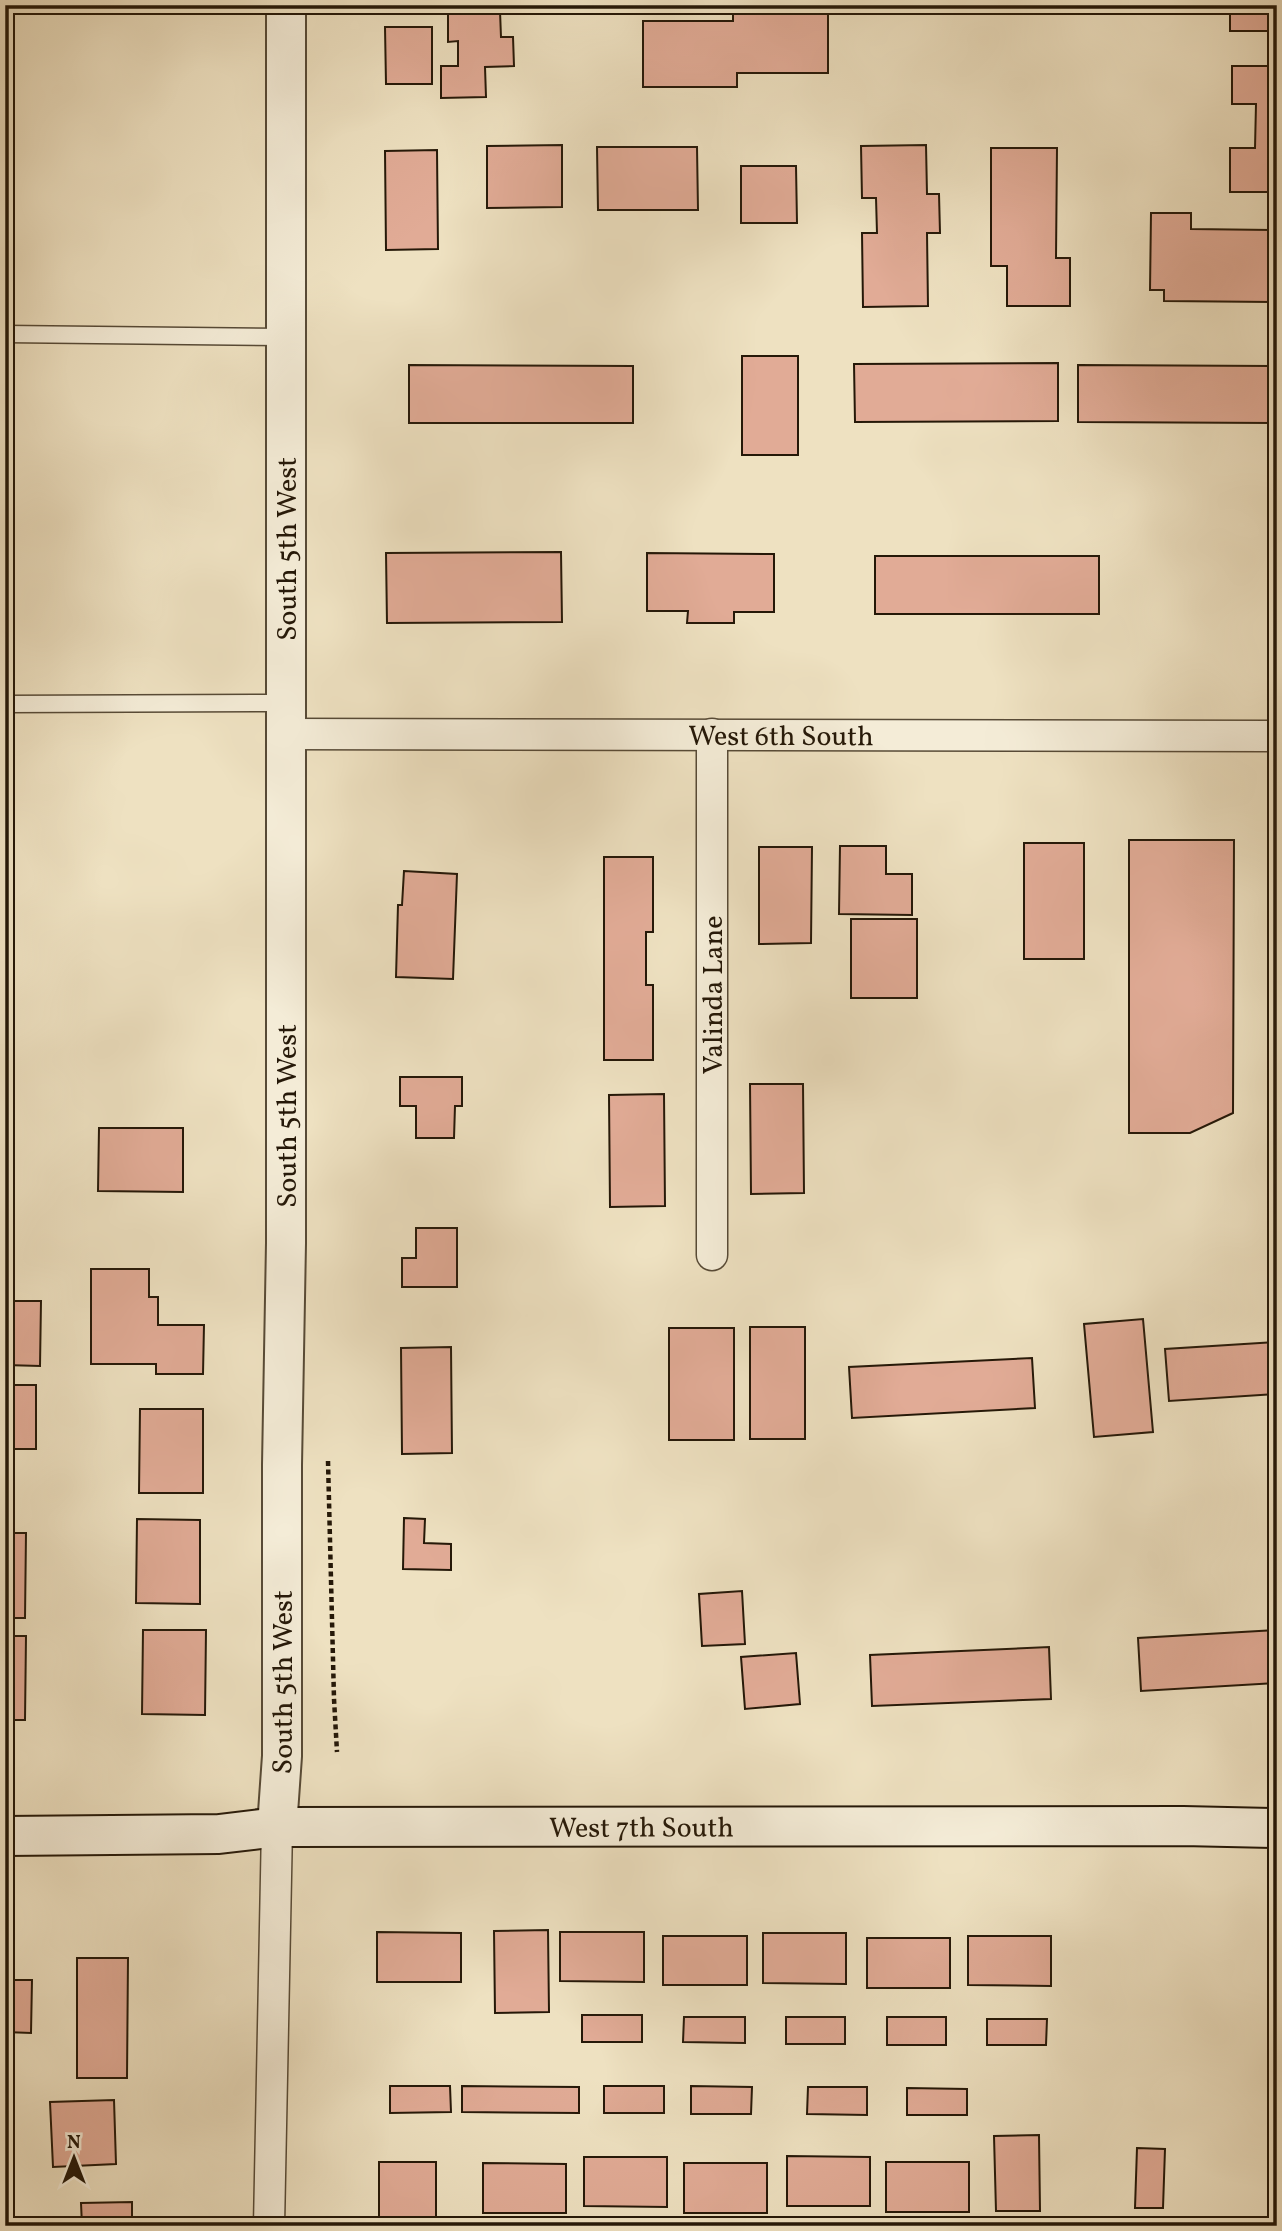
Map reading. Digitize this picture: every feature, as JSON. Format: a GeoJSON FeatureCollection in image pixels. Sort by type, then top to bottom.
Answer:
{"type":"FeatureCollection","features":[{"type":"Feature","properties":{"kind":"street","name":"South 5th West"},"geometry":{"type":"LineString","coordinates":[[269,2226],[277,1827],[282,1756],[282,1465],[286,1242],[286,5]]}},
{"type":"Feature","properties":{"kind":"street","name":"West 6th South"},"geometry":{"type":"LineString","coordinates":[[286,718],[712,734],[1277,736]]}},
{"type":"Feature","properties":{"kind":"street","name":"Valinda Lane"},"geometry":{"type":"LineString","coordinates":[[712,734],[712,1255]]}},
{"type":"Feature","properties":{"kind":"street","name":"West 7th South"},"geometry":{"type":"LineString","coordinates":[[5,1836],[219,1834],[277,1827],[1277,1828]]}},
{"type":"Feature","properties":{"kind":"lane"},"geometry":{"type":"LineString","coordinates":[[5,334],[286,337]]}},
{"type":"Feature","properties":{"kind":"lane"},"geometry":{"type":"LineString","coordinates":[[5,704],[286,718]]}},
{"type":"Feature","properties":{"kind":"path"},"geometry":{"type":"LineString","coordinates":[[328,1461],[337,1752]]}},
{"type":"Feature","properties":{"kind":"building"},"geometry":{"type":"Polygon","coordinates":[[[1072,5],[1072,7],[982,6],[1072,5]]]}},
{"type":"Feature","properties":{"kind":"building"},"geometry":{"type":"Polygon","coordinates":[[[1230,5],[1277,5],[1277,31],[1230,31],[1230,5]]]}},
{"type":"Feature","properties":{"kind":"building"},"geometry":{"type":"Polygon","coordinates":[[[733,10],[828,10],[828,73],[737,73],[737,87],[643,87],[643,21],[733,21],[733,10]]]}},
{"type":"Feature","properties":{"kind":"building"},"geometry":{"type":"Polygon","coordinates":[[[448,11],[500,11],[501,37],[513,37],[514,66],[485,67],[486,97],[441,98],[441,66],[458,66],[458,41],[448,42],[448,11]]]}},
{"type":"Feature","properties":{"kind":"building"},"geometry":{"type":"Polygon","coordinates":[[[385,27],[432,27],[432,84],[386,84],[385,27]]]}},
{"type":"Feature","properties":{"kind":"building"},"geometry":{"type":"Polygon","coordinates":[[[1232,66],[1277,66],[1277,192],[1230,192],[1230,148],[1255,148],[1256,104],[1232,104],[1232,66]]]}},
{"type":"Feature","properties":{"kind":"building"},"geometry":{"type":"Polygon","coordinates":[[[562,145],[562,207],[487,208],[487,146],[562,145]]]}},
{"type":"Feature","properties":{"kind":"building"},"geometry":{"type":"Polygon","coordinates":[[[926,145],[927,194],[939,194],[940,233],[927,233],[928,306],[863,307],[862,233],[877,233],[876,198],[862,198],[861,146],[926,145]]]}},
{"type":"Feature","properties":{"kind":"building"},"geometry":{"type":"Polygon","coordinates":[[[597,147],[697,147],[698,210],[598,210],[597,147]]]}},
{"type":"Feature","properties":{"kind":"building"},"geometry":{"type":"Polygon","coordinates":[[[991,148],[1057,148],[1056,258],[1070,258],[1070,306],[1007,306],[1007,266],[991,266],[991,148]]]}},
{"type":"Feature","properties":{"kind":"building"},"geometry":{"type":"Polygon","coordinates":[[[437,150],[438,249],[386,250],[385,151],[437,150]]]}},
{"type":"Feature","properties":{"kind":"building"},"geometry":{"type":"Polygon","coordinates":[[[741,166],[796,166],[797,223],[741,223],[741,166]]]}},
{"type":"Feature","properties":{"kind":"building"},"geometry":{"type":"Polygon","coordinates":[[[1151,213],[1191,213],[1191,229],[1277,230],[1277,302],[1164,301],[1164,290],[1150,290],[1151,213]]]}},
{"type":"Feature","properties":{"kind":"building"},"geometry":{"type":"Polygon","coordinates":[[[742,356],[798,356],[798,455],[742,455],[742,356]]]}},
{"type":"Feature","properties":{"kind":"building"},"geometry":{"type":"Polygon","coordinates":[[[1058,363],[1058,421],[855,422],[854,364],[1058,363]]]}},
{"type":"Feature","properties":{"kind":"building"},"geometry":{"type":"Polygon","coordinates":[[[409,365],[633,366],[633,423],[409,423],[409,365]]]}},
{"type":"Feature","properties":{"kind":"building"},"geometry":{"type":"Polygon","coordinates":[[[1078,365],[1277,366],[1277,423],[1078,422],[1078,365]]]}},
{"type":"Feature","properties":{"kind":"building"},"geometry":{"type":"Polygon","coordinates":[[[561,552],[562,622],[387,623],[386,553],[561,552]]]}},
{"type":"Feature","properties":{"kind":"building"},"geometry":{"type":"Polygon","coordinates":[[[647,553],[774,554],[774,612],[734,612],[734,623],[687,623],[688,611],[647,611],[647,553]]]}},
{"type":"Feature","properties":{"kind":"building"},"geometry":{"type":"Polygon","coordinates":[[[875,556],[1099,556],[1099,614],[875,614],[875,556]]]}},
{"type":"Feature","properties":{"kind":"building"},"geometry":{"type":"Polygon","coordinates":[[[1129,840],[1234,840],[1233,1113],[1190,1133],[1129,1133],[1129,840]]]}},
{"type":"Feature","properties":{"kind":"building"},"geometry":{"type":"Polygon","coordinates":[[[1024,843],[1084,843],[1084,959],[1024,959],[1024,843]]]}},
{"type":"Feature","properties":{"kind":"building"},"geometry":{"type":"Polygon","coordinates":[[[840,846],[886,846],[886,874],[912,874],[912,915],[839,914],[840,846]]]}},
{"type":"Feature","properties":{"kind":"building"},"geometry":{"type":"Polygon","coordinates":[[[759,847],[812,847],[811,943],[759,944],[759,847]]]}},
{"type":"Feature","properties":{"kind":"building"},"geometry":{"type":"Polygon","coordinates":[[[604,857],[653,857],[653,932],[646,932],[646,985],[653,985],[653,1060],[604,1060],[604,857]]]}},
{"type":"Feature","properties":{"kind":"building"},"geometry":{"type":"Polygon","coordinates":[[[404,871],[457,874],[453,979],[396,977],[398,905],[402,905],[404,871]]]}},
{"type":"Feature","properties":{"kind":"building"},"geometry":{"type":"Polygon","coordinates":[[[851,919],[917,919],[917,998],[851,998],[851,919]]]}},
{"type":"Feature","properties":{"kind":"building"},"geometry":{"type":"Polygon","coordinates":[[[400,1077],[462,1077],[462,1106],[455,1106],[454,1138],[416,1138],[416,1106],[400,1106],[400,1077]]]}},
{"type":"Feature","properties":{"kind":"building"},"geometry":{"type":"Polygon","coordinates":[[[750,1084],[803,1084],[804,1193],[751,1194],[750,1084]]]}},
{"type":"Feature","properties":{"kind":"building"},"geometry":{"type":"Polygon","coordinates":[[[664,1094],[665,1206],[610,1207],[609,1095],[664,1094]]]}},
{"type":"Feature","properties":{"kind":"building"},"geometry":{"type":"Polygon","coordinates":[[[5,1128],[10,1128],[10,1192],[5,1192],[5,1128]]]}},
{"type":"Feature","properties":{"kind":"building"},"geometry":{"type":"Polygon","coordinates":[[[99,1128],[183,1128],[183,1192],[98,1191],[99,1128]]]}},
{"type":"Feature","properties":{"kind":"building"},"geometry":{"type":"Polygon","coordinates":[[[416,1228],[457,1228],[457,1287],[402,1287],[402,1258],[416,1258],[416,1228]]]}},
{"type":"Feature","properties":{"kind":"building"},"geometry":{"type":"Polygon","coordinates":[[[91,1269],[149,1269],[149,1297],[158,1297],[158,1325],[204,1325],[203,1374],[156,1374],[156,1364],[91,1364],[91,1269]]]}},
{"type":"Feature","properties":{"kind":"building"},"geometry":{"type":"Polygon","coordinates":[[[5,1301],[41,1301],[40,1366],[5,1365],[5,1301]]]}},
{"type":"Feature","properties":{"kind":"building"},"geometry":{"type":"Polygon","coordinates":[[[1143,1319],[1153,1432],[1094,1437],[1084,1324],[1143,1319]]]}},
{"type":"Feature","properties":{"kind":"building"},"geometry":{"type":"Polygon","coordinates":[[[750,1327],[805,1327],[805,1439],[750,1439],[750,1327]]]}},
{"type":"Feature","properties":{"kind":"building"},"geometry":{"type":"Polygon","coordinates":[[[669,1328],[734,1328],[734,1440],[669,1440],[669,1328]]]}},
{"type":"Feature","properties":{"kind":"building"},"geometry":{"type":"Polygon","coordinates":[[[1277,1342],[1277,1394],[1169,1401],[1165,1349],[1277,1342]]]}},
{"type":"Feature","properties":{"kind":"building"},"geometry":{"type":"Polygon","coordinates":[[[451,1347],[452,1453],[402,1454],[401,1348],[451,1347]]]}},
{"type":"Feature","properties":{"kind":"building"},"geometry":{"type":"Polygon","coordinates":[[[1032,1358],[1035,1408],[852,1418],[849,1367],[1032,1358]]]}},
{"type":"Feature","properties":{"kind":"building"},"geometry":{"type":"Polygon","coordinates":[[[5,1385],[36,1385],[36,1449],[5,1449],[5,1385]]]}},
{"type":"Feature","properties":{"kind":"building"},"geometry":{"type":"Polygon","coordinates":[[[140,1409],[203,1409],[203,1493],[139,1493],[140,1409]]]}},
{"type":"Feature","properties":{"kind":"building"},"geometry":{"type":"Polygon","coordinates":[[[404,1518],[425,1519],[424,1543],[451,1544],[451,1570],[403,1569],[404,1518]]]}},
{"type":"Feature","properties":{"kind":"building"},"geometry":{"type":"Polygon","coordinates":[[[137,1519],[200,1520],[200,1604],[136,1603],[137,1519]]]}},
{"type":"Feature","properties":{"kind":"building"},"geometry":{"type":"Polygon","coordinates":[[[5,1533],[26,1533],[25,1618],[5,1618],[5,1533]]]}},
{"type":"Feature","properties":{"kind":"building"},"geometry":{"type":"Polygon","coordinates":[[[742,1591],[745,1644],[702,1646],[699,1594],[742,1591]]]}},
{"type":"Feature","properties":{"kind":"building"},"geometry":{"type":"Polygon","coordinates":[[[143,1630],[206,1630],[205,1715],[142,1714],[143,1630]]]}},
{"type":"Feature","properties":{"kind":"building"},"geometry":{"type":"Polygon","coordinates":[[[1277,1630],[1277,1683],[1141,1691],[1138,1638],[1277,1630]]]}},
{"type":"Feature","properties":{"kind":"building"},"geometry":{"type":"Polygon","coordinates":[[[5,1636],[26,1636],[25,1720],[5,1720],[5,1636]]]}},
{"type":"Feature","properties":{"kind":"building"},"geometry":{"type":"Polygon","coordinates":[[[1049,1647],[1051,1699],[872,1706],[870,1655],[1049,1647]]]}},
{"type":"Feature","properties":{"kind":"building"},"geometry":{"type":"Polygon","coordinates":[[[796,1653],[800,1704],[745,1709],[741,1657],[796,1653]]]}},
{"type":"Feature","properties":{"kind":"building"},"geometry":{"type":"Polygon","coordinates":[[[548,1930],[549,2012],[495,2013],[494,1931],[548,1930]]]}},
{"type":"Feature","properties":{"kind":"building"},"geometry":{"type":"Polygon","coordinates":[[[377,1932],[461,1933],[461,1982],[377,1982],[377,1932]]]}},
{"type":"Feature","properties":{"kind":"building"},"geometry":{"type":"Polygon","coordinates":[[[560,1932],[644,1932],[644,1982],[560,1981],[560,1932]]]}},
{"type":"Feature","properties":{"kind":"building"},"geometry":{"type":"Polygon","coordinates":[[[763,1933],[846,1933],[846,1984],[763,1983],[763,1933]]]}},
{"type":"Feature","properties":{"kind":"building"},"geometry":{"type":"Polygon","coordinates":[[[663,1936],[747,1936],[747,1985],[663,1985],[663,1936]]]}},
{"type":"Feature","properties":{"kind":"building"},"geometry":{"type":"Polygon","coordinates":[[[968,1936],[1051,1936],[1051,1986],[968,1985],[968,1936]]]}},
{"type":"Feature","properties":{"kind":"building"},"geometry":{"type":"Polygon","coordinates":[[[867,1938],[950,1938],[950,1988],[867,1988],[867,1938]]]}},
{"type":"Feature","properties":{"kind":"building"},"geometry":{"type":"Polygon","coordinates":[[[77,1958],[128,1958],[127,2078],[77,2078],[77,1958]]]}},
{"type":"Feature","properties":{"kind":"building"},"geometry":{"type":"Polygon","coordinates":[[[5,1980],[32,1980],[31,2033],[5,2032],[5,1980]]]}},
{"type":"Feature","properties":{"kind":"building"},"geometry":{"type":"Polygon","coordinates":[[[582,2015],[642,2015],[642,2042],[582,2042],[582,2015]]]}},
{"type":"Feature","properties":{"kind":"building"},"geometry":{"type":"Polygon","coordinates":[[[684,2017],[745,2017],[745,2043],[683,2042],[684,2017]]]}},
{"type":"Feature","properties":{"kind":"building"},"geometry":{"type":"Polygon","coordinates":[[[786,2017],[845,2017],[845,2044],[786,2044],[786,2017]]]}},
{"type":"Feature","properties":{"kind":"building"},"geometry":{"type":"Polygon","coordinates":[[[887,2017],[946,2017],[946,2045],[887,2045],[887,2017]]]}},
{"type":"Feature","properties":{"kind":"building"},"geometry":{"type":"Polygon","coordinates":[[[987,2019],[1047,2019],[1046,2045],[987,2045],[987,2019]]]}},
{"type":"Feature","properties":{"kind":"building"},"geometry":{"type":"Polygon","coordinates":[[[390,2086],[450,2086],[451,2112],[390,2113],[390,2086]]]}},
{"type":"Feature","properties":{"kind":"building"},"geometry":{"type":"Polygon","coordinates":[[[462,2086],[579,2087],[579,2113],[462,2112],[462,2086]]]}},
{"type":"Feature","properties":{"kind":"building"},"geometry":{"type":"Polygon","coordinates":[[[604,2086],[664,2086],[664,2113],[604,2113],[604,2086]]]}},
{"type":"Feature","properties":{"kind":"building"},"geometry":{"type":"Polygon","coordinates":[[[691,2086],[752,2087],[751,2114],[691,2114],[691,2086]]]}},
{"type":"Feature","properties":{"kind":"building"},"geometry":{"type":"Polygon","coordinates":[[[808,2087],[867,2087],[867,2115],[807,2114],[808,2087]]]}},
{"type":"Feature","properties":{"kind":"building"},"geometry":{"type":"Polygon","coordinates":[[[907,2088],[967,2089],[967,2115],[907,2115],[907,2088]]]}},
{"type":"Feature","properties":{"kind":"building"},"geometry":{"type":"Polygon","coordinates":[[[1273,2089],[1277,2089],[1277,2166],[1273,2166],[1273,2089]]]}},
{"type":"Feature","properties":{"kind":"building"},"geometry":{"type":"Polygon","coordinates":[[[114,2100],[116,2164],[53,2167],[50,2102],[114,2100]]]}},
{"type":"Feature","properties":{"kind":"building"},"geometry":{"type":"Polygon","coordinates":[[[1039,2135],[1040,2211],[996,2211],[994,2136],[1039,2135]]]}},
{"type":"Feature","properties":{"kind":"building"},"geometry":{"type":"Polygon","coordinates":[[[1137,2148],[1165,2149],[1163,2208],[1135,2208],[1137,2148]]]}},
{"type":"Feature","properties":{"kind":"building"},"geometry":{"type":"Polygon","coordinates":[[[787,2156],[870,2157],[870,2206],[787,2206],[787,2156]]]}},
{"type":"Feature","properties":{"kind":"building"},"geometry":{"type":"Polygon","coordinates":[[[584,2157],[667,2157],[667,2207],[584,2206],[584,2157]]]}},
{"type":"Feature","properties":{"kind":"building"},"geometry":{"type":"Polygon","coordinates":[[[379,2162],[436,2162],[436,2226],[379,2226],[379,2162]]]}},
{"type":"Feature","properties":{"kind":"building"},"geometry":{"type":"Polygon","coordinates":[[[886,2162],[969,2162],[969,2212],[886,2212],[886,2162]]]}},
{"type":"Feature","properties":{"kind":"building"},"geometry":{"type":"Polygon","coordinates":[[[483,2163],[566,2164],[566,2213],[483,2213],[483,2163]]]}},
{"type":"Feature","properties":{"kind":"building"},"geometry":{"type":"Polygon","coordinates":[[[684,2163],[767,2163],[767,2213],[684,2213],[684,2163]]]}},
{"type":"Feature","properties":{"kind":"building"},"geometry":{"type":"Polygon","coordinates":[[[132,2202],[132,2226],[82,2226],[81,2203],[132,2202]]]}}]}
